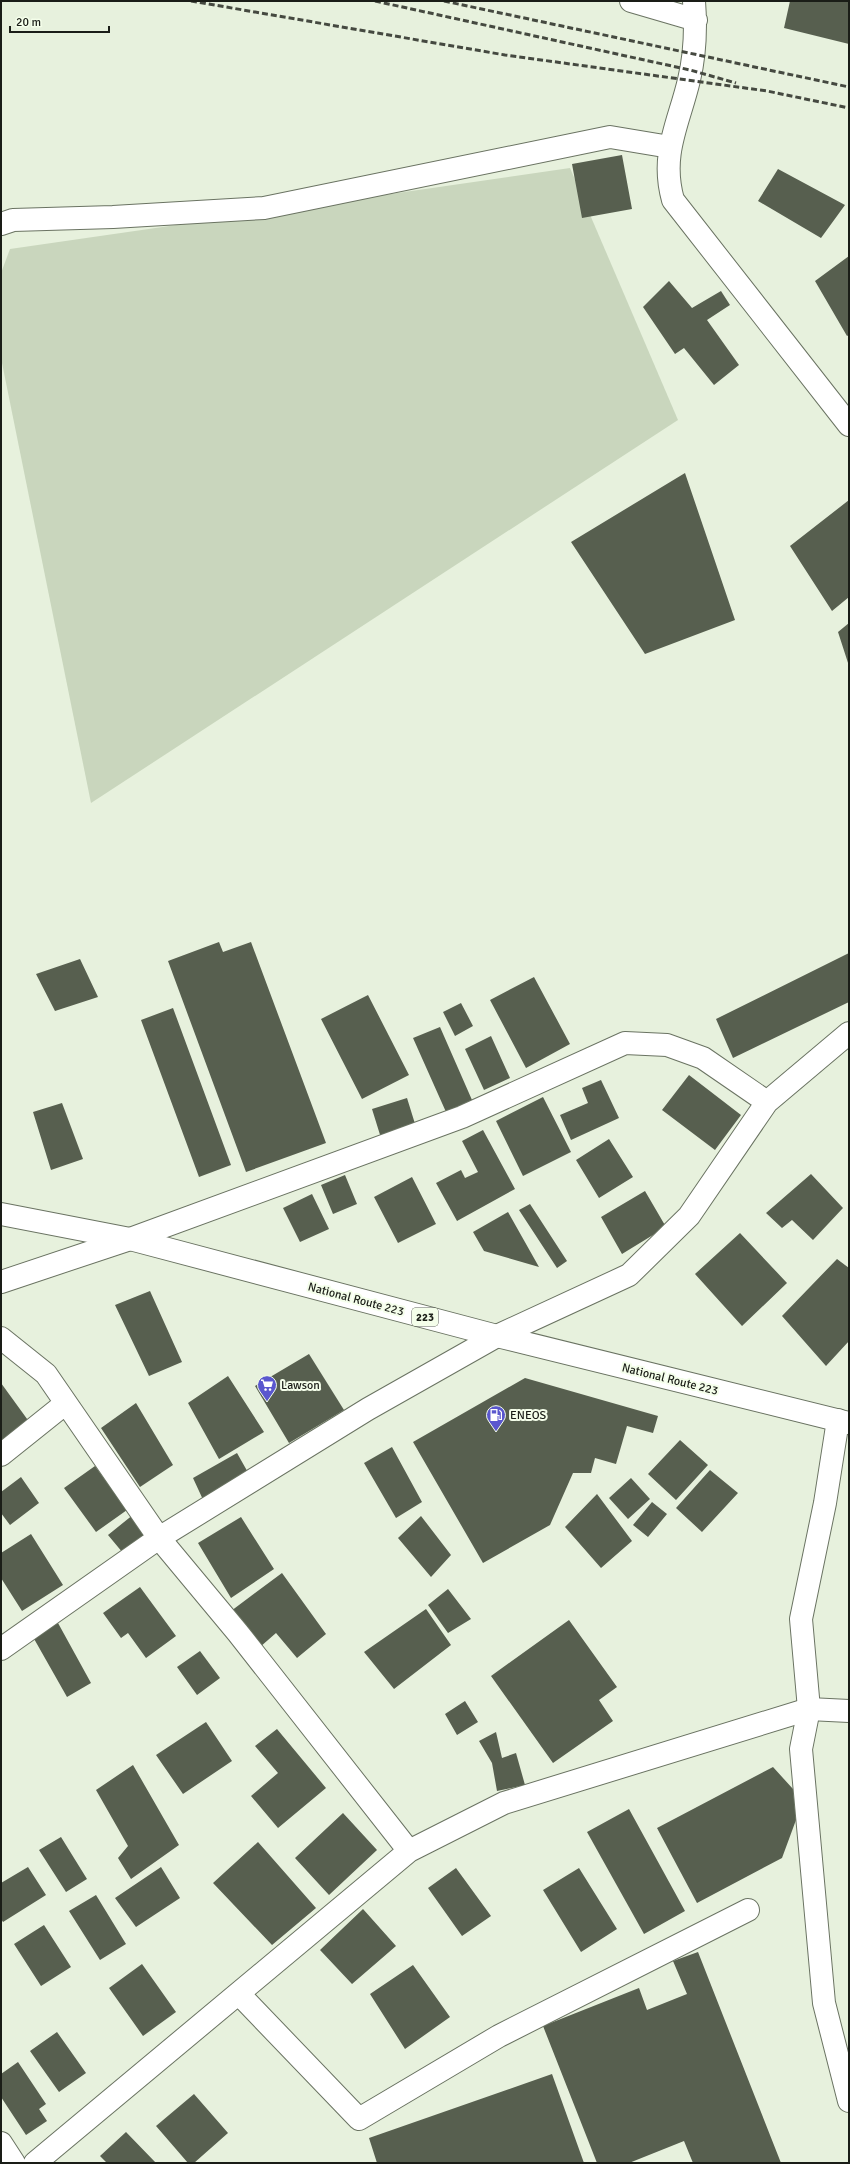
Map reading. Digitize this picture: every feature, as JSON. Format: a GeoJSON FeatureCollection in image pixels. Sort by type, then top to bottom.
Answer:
{"type":"FeatureCollection","features":[{"type":"Feature","properties":{"kind":"main road"},"geometry":{"type":"LineString","coordinates":[[631,1],[695,11],[689,81],[670,147],[667,180],[673,200],[849,425]]}},
{"type":"Feature","properties":{"kind":"main road"},"geometry":{"type":"LineString","coordinates":[[1,224],[13,220],[113,217],[264,208],[610,137],[670,147]]}},
{"type":"Feature","properties":{"kind":"main road"},"geometry":{"type":"LineString","coordinates":[[1,1649],[159,1538],[368,1409],[497,1336],[629,1275],[689,1216],[767,1102],[849,1033]]}},
{"type":"Feature","properties":{"kind":"main road"},"geometry":{"type":"LineString","coordinates":[[1,1282],[130,1239],[462,1117],[625,1043],[666,1045],[703,1058],[767,1102]]}},
{"type":"Feature","properties":{"kind":"main road","name":"National Route 223"},"geometry":{"type":"LineString","coordinates":[[1,1214],[130,1239],[497,1336],[843,1421]]}},
{"type":"Feature","properties":{"kind":"main road"},"geometry":{"type":"LineString","coordinates":[[1,1338],[46,1374],[159,1538],[238,1633],[410,1850]]}},
{"type":"Feature","properties":{"kind":"main road"},"geometry":{"type":"LineString","coordinates":[[1,1455],[66,1403]]}},
{"type":"Feature","properties":{"kind":"main road"},"geometry":{"type":"LineString","coordinates":[[843,1421],[801,1619],[809,1709],[801,1749],[824,2003],[849,2100]]}},
{"type":"Feature","properties":{"kind":"main road"},"geometry":{"type":"LineString","coordinates":[[36,2163],[410,1850],[504,1803],[809,1709],[849,1710]]}},
{"type":"Feature","properties":{"kind":"main road"},"geometry":{"type":"LineString","coordinates":[[239,1994],[358,2120],[499,2036],[748,1910]]}},
{"type":"Feature","properties":{"kind":"main road"},"geometry":{"type":"LineString","coordinates":[[1,2143],[14,2163]]}},
{"type":"Feature","properties":{"kind":"green space"},"geometry":{"type":"Polygon","coordinates":[[[570,168],[678,420],[91,803],[1,358],[1,273],[10,249],[570,168]]]}},
{"type":"Feature","properties":{"kind":"building"},"geometry":{"type":"Polygon","coordinates":[[[790,1],[849,1],[849,44],[784,28],[790,1]]]}},
{"type":"Feature","properties":{"kind":"building"},"geometry":{"type":"Polygon","coordinates":[[[622,155],[632,209],[582,218],[572,164],[622,155]]]}},
{"type":"Feature","properties":{"kind":"building"},"geometry":{"type":"Polygon","coordinates":[[[778,169],[845,205],[821,238],[758,201],[778,169]]]}},
{"type":"Feature","properties":{"kind":"building"},"geometry":{"type":"Polygon","coordinates":[[[849,256],[849,335],[847,336],[815,281],[849,256]]]}},
{"type":"Feature","properties":{"kind":"building"},"geometry":{"type":"Polygon","coordinates":[[[669,281],[692,308],[721,291],[730,305],[707,320],[739,365],[714,385],[684,348],[675,354],[643,307],[669,281]]]}},
{"type":"Feature","properties":{"kind":"building"},"geometry":{"type":"Polygon","coordinates":[[[685,473],[735,620],[645,654],[571,542],[685,473]]]}},
{"type":"Feature","properties":{"kind":"building"},"geometry":{"type":"Polygon","coordinates":[[[849,500],[849,597],[832,611],[790,546],[849,500]]]}},
{"type":"Feature","properties":{"kind":"building"},"geometry":{"type":"Polygon","coordinates":[[[849,623],[849,666],[838,632],[849,623]]]}},
{"type":"Feature","properties":{"kind":"building"},"geometry":{"type":"Polygon","coordinates":[[[219,942],[223,952],[251,942],[326,1143],[246,1172],[168,961],[219,942]]]}},
{"type":"Feature","properties":{"kind":"building"},"geometry":{"type":"Polygon","coordinates":[[[849,953],[849,1002],[733,1058],[716,1019],[849,953]]]}},
{"type":"Feature","properties":{"kind":"building"},"geometry":{"type":"Polygon","coordinates":[[[80,959],[98,997],[55,1011],[36,974],[80,959]]]}},
{"type":"Feature","properties":{"kind":"building"},"geometry":{"type":"Polygon","coordinates":[[[534,977],[570,1044],[526,1068],[490,1000],[534,977]]]}},
{"type":"Feature","properties":{"kind":"building"},"geometry":{"type":"Polygon","coordinates":[[[368,995],[409,1075],[362,1099],[321,1019],[368,995]]]}},
{"type":"Feature","properties":{"kind":"building"},"geometry":{"type":"Polygon","coordinates":[[[461,1003],[473,1026],[455,1036],[443,1012],[461,1003]]]}},
{"type":"Feature","properties":{"kind":"building"},"geometry":{"type":"Polygon","coordinates":[[[173,1008],[231,1165],[199,1177],[141,1020],[173,1008]]]}},
{"type":"Feature","properties":{"kind":"building"},"geometry":{"type":"Polygon","coordinates":[[[440,1027],[472,1100],[446,1112],[413,1038],[440,1027]]]}},
{"type":"Feature","properties":{"kind":"building"},"geometry":{"type":"Polygon","coordinates":[[[491,1036],[510,1078],[484,1090],[465,1049],[491,1036]]]}},
{"type":"Feature","properties":{"kind":"building"},"geometry":{"type":"Polygon","coordinates":[[[689,1075],[741,1115],[715,1150],[662,1110],[689,1075]]]}},
{"type":"Feature","properties":{"kind":"building"},"geometry":{"type":"Polygon","coordinates":[[[601,1080],[619,1118],[571,1140],[560,1115],[588,1103],[582,1088],[601,1080]]]}},
{"type":"Feature","properties":{"kind":"building"},"geometry":{"type":"Polygon","coordinates":[[[543,1097],[571,1152],[523,1176],[496,1121],[543,1097]]]}},
{"type":"Feature","properties":{"kind":"building"},"geometry":{"type":"Polygon","coordinates":[[[407,1098],[416,1127],[381,1138],[372,1109],[407,1098]]]}},
{"type":"Feature","properties":{"kind":"building"},"geometry":{"type":"Polygon","coordinates":[[[62,1103],[83,1159],[51,1170],[33,1112],[62,1103]]]}},
{"type":"Feature","properties":{"kind":"building"},"geometry":{"type":"Polygon","coordinates":[[[483,1130],[515,1189],[457,1221],[436,1183],[461,1170],[465,1178],[478,1172],[462,1141],[483,1130]]]}},
{"type":"Feature","properties":{"kind":"building"},"geometry":{"type":"Polygon","coordinates":[[[609,1139],[633,1177],[599,1198],[576,1160],[609,1139]]]}},
{"type":"Feature","properties":{"kind":"building"},"geometry":{"type":"Polygon","coordinates":[[[811,1174],[843,1208],[813,1240],[792,1220],[782,1228],[766,1213],[811,1174]]]}},
{"type":"Feature","properties":{"kind":"building"},"geometry":{"type":"Polygon","coordinates":[[[345,1175],[357,1204],[333,1214],[321,1185],[345,1175]]]}},
{"type":"Feature","properties":{"kind":"building"},"geometry":{"type":"Polygon","coordinates":[[[412,1177],[436,1224],[398,1243],[374,1197],[412,1177]]]}},
{"type":"Feature","properties":{"kind":"building"},"geometry":{"type":"Polygon","coordinates":[[[645,1191],[666,1227],[622,1254],[601,1217],[645,1191]]]}},
{"type":"Feature","properties":{"kind":"building"},"geometry":{"type":"Polygon","coordinates":[[[312,1194],[329,1229],[300,1242],[283,1208],[312,1194]]]}},
{"type":"Feature","properties":{"kind":"building"},"geometry":{"type":"Polygon","coordinates":[[[530,1204],[567,1261],[557,1268],[519,1210],[530,1204]]]}},
{"type":"Feature","properties":{"kind":"building"},"geometry":{"type":"Polygon","coordinates":[[[508,1212],[539,1267],[484,1251],[473,1232],[508,1212]]]}},
{"type":"Feature","properties":{"kind":"building"},"geometry":{"type":"Polygon","coordinates":[[[740,1233],[787,1283],[742,1326],[695,1274],[740,1233]]]}},
{"type":"Feature","properties":{"kind":"building"},"geometry":{"type":"Polygon","coordinates":[[[837,1259],[849,1268],[849,1341],[826,1366],[782,1316],[837,1259]]]}},
{"type":"Feature","properties":{"kind":"building"},"geometry":{"type":"Polygon","coordinates":[[[150,1291],[182,1362],[149,1376],[115,1305],[150,1291]]]}},
{"type":"Feature","properties":{"kind":"building"},"geometry":{"type":"Polygon","coordinates":[[[309,1354],[344,1410],[289,1443],[255,1386],[309,1354]]]}},
{"type":"Feature","properties":{"kind":"building"},"geometry":{"type":"Polygon","coordinates":[[[228,1376],[264,1432],[219,1459],[188,1403],[228,1376]]]}},
{"type":"Feature","properties":{"kind":"building"},"geometry":{"type":"Polygon","coordinates":[[[525,1378],[658,1416],[653,1433],[627,1426],[616,1464],[595,1458],[591,1473],[573,1473],[550,1525],[483,1563],[413,1442],[525,1378]]]}},
{"type":"Feature","properties":{"kind":"building"},"geometry":{"type":"Polygon","coordinates":[[[1,1383],[30,1423],[1,1444],[1,1383]]]}},
{"type":"Feature","properties":{"kind":"building"},"geometry":{"type":"Polygon","coordinates":[[[136,1403],[173,1465],[140,1487],[101,1428],[136,1403]]]}},
{"type":"Feature","properties":{"kind":"building"},"geometry":{"type":"Polygon","coordinates":[[[680,1440],[708,1465],[676,1500],[648,1474],[680,1440]]]}},
{"type":"Feature","properties":{"kind":"building"},"geometry":{"type":"Polygon","coordinates":[[[392,1447],[422,1502],[396,1518],[364,1463],[392,1447]]]}},
{"type":"Feature","properties":{"kind":"building"},"geometry":{"type":"Polygon","coordinates":[[[237,1453],[250,1476],[205,1504],[193,1478],[237,1453]]]}},
{"type":"Feature","properties":{"kind":"building"},"geometry":{"type":"Polygon","coordinates":[[[95,1466],[127,1510],[96,1532],[64,1488],[95,1466]]]}},
{"type":"Feature","properties":{"kind":"building"},"geometry":{"type":"Polygon","coordinates":[[[710,1470],[738,1493],[702,1532],[676,1508],[710,1470]]]}},
{"type":"Feature","properties":{"kind":"building"},"geometry":{"type":"Polygon","coordinates":[[[21,1477],[39,1503],[10,1525],[1,1513],[1,1492],[21,1477]]]}},
{"type":"Feature","properties":{"kind":"building"},"geometry":{"type":"Polygon","coordinates":[[[631,1478],[650,1499],[628,1519],[609,1498],[631,1478]]]}},
{"type":"Feature","properties":{"kind":"building"},"geometry":{"type":"Polygon","coordinates":[[[597,1494],[632,1541],[601,1568],[565,1527],[597,1494]]]}},
{"type":"Feature","properties":{"kind":"building"},"geometry":{"type":"Polygon","coordinates":[[[652,1502],[667,1514],[648,1537],[633,1525],[652,1502]]]}},
{"type":"Feature","properties":{"kind":"building"},"geometry":{"type":"Polygon","coordinates":[[[134,1514],[149,1531],[123,1553],[108,1535],[134,1514]]]}},
{"type":"Feature","properties":{"kind":"building"},"geometry":{"type":"Polygon","coordinates":[[[421,1516],[451,1555],[431,1577],[398,1538],[421,1516]]]}},
{"type":"Feature","properties":{"kind":"building"},"geometry":{"type":"Polygon","coordinates":[[[241,1517],[274,1569],[231,1598],[198,1543],[241,1517]]]}},
{"type":"Feature","properties":{"kind":"building"},"geometry":{"type":"Polygon","coordinates":[[[31,1534],[63,1585],[22,1611],[1,1578],[1,1553],[31,1534]]]}},
{"type":"Feature","properties":{"kind":"building"},"geometry":{"type":"Polygon","coordinates":[[[282,1573],[326,1634],[297,1658],[276,1633],[260,1647],[231,1611],[282,1573]]]}},
{"type":"Feature","properties":{"kind":"building"},"geometry":{"type":"Polygon","coordinates":[[[140,1587],[176,1636],[146,1658],[128,1633],[121,1638],[103,1613],[140,1587]]]}},
{"type":"Feature","properties":{"kind":"building"},"geometry":{"type":"Polygon","coordinates":[[[448,1589],[471,1619],[448,1633],[428,1605],[448,1589]]]}},
{"type":"Feature","properties":{"kind":"building"},"geometry":{"type":"Polygon","coordinates":[[[426,1609],[451,1645],[394,1689],[364,1652],[426,1609]]]}},
{"type":"Feature","properties":{"kind":"building"},"geometry":{"type":"Polygon","coordinates":[[[569,1620],[617,1687],[599,1700],[613,1721],[553,1763],[491,1676],[569,1620]]]}},
{"type":"Feature","properties":{"kind":"building"},"geometry":{"type":"Polygon","coordinates":[[[58,1623],[91,1683],[67,1697],[33,1637],[58,1623]]]}},
{"type":"Feature","properties":{"kind":"building"},"geometry":{"type":"Polygon","coordinates":[[[200,1651],[220,1678],[197,1695],[177,1667],[200,1651]]]}},
{"type":"Feature","properties":{"kind":"building"},"geometry":{"type":"Polygon","coordinates":[[[465,1701],[478,1722],[457,1735],[445,1714],[465,1701]]]}},
{"type":"Feature","properties":{"kind":"building"},"geometry":{"type":"Polygon","coordinates":[[[206,1722],[232,1761],[183,1794],[156,1755],[206,1722]]]}},
{"type":"Feature","properties":{"kind":"building"},"geometry":{"type":"Polygon","coordinates":[[[277,1729],[326,1788],[278,1828],[251,1796],[278,1773],[255,1746],[277,1729]]]}},
{"type":"Feature","properties":{"kind":"building"},"geometry":{"type":"Polygon","coordinates":[[[496,1732],[502,1758],[516,1753],[525,1785],[497,1791],[492,1763],[479,1741],[496,1732]]]}},
{"type":"Feature","properties":{"kind":"building"},"geometry":{"type":"Polygon","coordinates":[[[133,1765],[179,1845],[131,1879],[118,1858],[128,1846],[96,1790],[133,1765]]]}},
{"type":"Feature","properties":{"kind":"building"},"geometry":{"type":"Polygon","coordinates":[[[773,1767],[793,1789],[796,1820],[782,1858],[697,1903],[657,1828],[773,1767]]]}},
{"type":"Feature","properties":{"kind":"building"},"geometry":{"type":"Polygon","coordinates":[[[629,1809],[685,1911],[644,1934],[587,1832],[629,1809]]]}},
{"type":"Feature","properties":{"kind":"building"},"geometry":{"type":"Polygon","coordinates":[[[343,1813],[377,1850],[329,1895],[295,1858],[343,1813]]]}},
{"type":"Feature","properties":{"kind":"building"},"geometry":{"type":"Polygon","coordinates":[[[61,1837],[87,1879],[66,1892],[39,1850],[61,1837]]]}},
{"type":"Feature","properties":{"kind":"building"},"geometry":{"type":"Polygon","coordinates":[[[258,1842],[316,1908],[272,1945],[213,1883],[258,1842]]]}},
{"type":"Feature","properties":{"kind":"building"},"geometry":{"type":"Polygon","coordinates":[[[28,1867],[46,1895],[3,1922],[1,1919],[1,1883],[28,1867]]]}},
{"type":"Feature","properties":{"kind":"building"},"geometry":{"type":"Polygon","coordinates":[[[161,1867],[180,1898],[136,1927],[115,1898],[161,1867]]]}},
{"type":"Feature","properties":{"kind":"building"},"geometry":{"type":"Polygon","coordinates":[[[456,1868],[491,1916],[462,1936],[428,1888],[456,1868]]]}},
{"type":"Feature","properties":{"kind":"building"},"geometry":{"type":"Polygon","coordinates":[[[579,1868],[617,1929],[581,1952],[543,1890],[579,1868]]]}},
{"type":"Feature","properties":{"kind":"building"},"geometry":{"type":"Polygon","coordinates":[[[96,1895],[126,1944],[100,1960],[69,1911],[96,1895]]]}},
{"type":"Feature","properties":{"kind":"building"},"geometry":{"type":"Polygon","coordinates":[[[363,1909],[396,1946],[352,1984],[320,1950],[363,1909]]]}},
{"type":"Feature","properties":{"kind":"building"},"geometry":{"type":"Polygon","coordinates":[[[44,1925],[71,1967],[41,1986],[14,1944],[44,1925]]]}},
{"type":"Feature","properties":{"kind":"building"},"geometry":{"type":"Polygon","coordinates":[[[698,1952],[781,2163],[693,2163],[684,2141],[629,2163],[597,2163],[543,2026],[639,1988],[647,2010],[687,1994],[673,1961],[698,1952]]]}},
{"type":"Feature","properties":{"kind":"building"},"geometry":{"type":"Polygon","coordinates":[[[142,1964],[176,2012],[143,2036],[109,1988],[142,1964]]]}},
{"type":"Feature","properties":{"kind":"building"},"geometry":{"type":"Polygon","coordinates":[[[413,1965],[450,2017],[405,2049],[370,1994],[413,1965]]]}},
{"type":"Feature","properties":{"kind":"building"},"geometry":{"type":"Polygon","coordinates":[[[57,2032],[86,2073],[59,2092],[30,2051],[57,2032]]]}},
{"type":"Feature","properties":{"kind":"building"},"geometry":{"type":"Polygon","coordinates":[[[18,2062],[46,2104],[39,2109],[47,2121],[26,2135],[1,2097],[1,2074],[18,2062]]]}},
{"type":"Feature","properties":{"kind":"building"},"geometry":{"type":"Polygon","coordinates":[[[552,2074],[584,2163],[377,2163],[369,2138],[552,2074]]]}},
{"type":"Feature","properties":{"kind":"building"},"geometry":{"type":"Polygon","coordinates":[[[194,2094],[228,2133],[194,2163],[188,2163],[156,2126],[194,2094]]]}},
{"type":"Feature","properties":{"kind":"building"},"geometry":{"type":"Polygon","coordinates":[[[126,2132],[156,2163],[107,2163],[100,2156],[126,2132]]]}},
{"type":"Feature","properties":{"kind":"railway"},"geometry":{"type":"LineString","coordinates":[[191,1],[505,55],[767,91],[849,108]]}},
{"type":"Feature","properties":{"kind":"railway"},"geometry":{"type":"LineString","coordinates":[[375,1],[690,70],[736,83]]}},
{"type":"Feature","properties":{"kind":"railway"},"geometry":{"type":"LineString","coordinates":[[444,1],[849,87]]}},
{"type":"Feature","properties":{"kind":"place","name":"Lawson"},"geometry":{"type":"Point","coordinates":[267,1402]}},
{"type":"Feature","properties":{"kind":"place","name":"ENEOS"},"geometry":{"type":"Point","coordinates":[496,1432]}}]}
